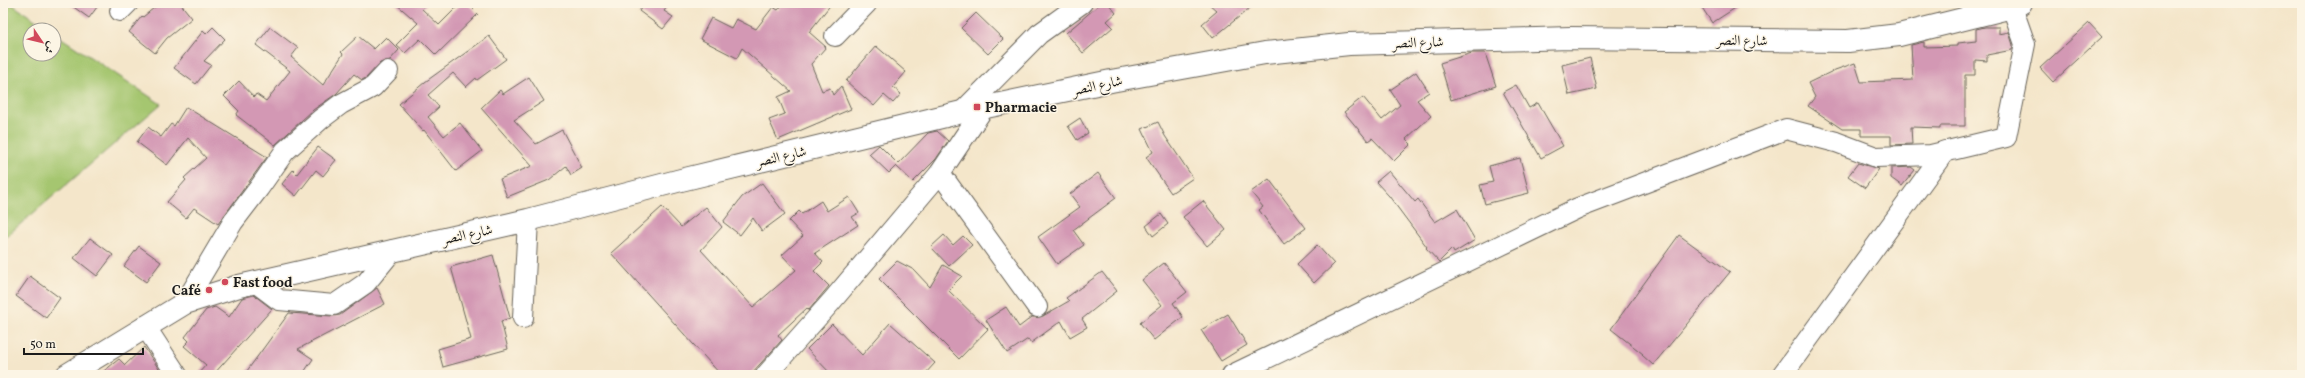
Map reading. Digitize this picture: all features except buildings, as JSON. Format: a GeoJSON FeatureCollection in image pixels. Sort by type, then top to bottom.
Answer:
{"type":"FeatureCollection","features":[{"type":"Feature","properties":{"kind":"main road","name":"شارع النصر"},"geometry":{"type":"LineString","coordinates":[[67,375],[185,303],[255,282],[528,220],[688,178],[972,111],[1111,81],[1265,53],[1349,44],[1570,38],[1848,41],[1899,35],[2016,5]]}},
{"type":"Feature","properties":{"kind":"street"},"geometry":{"type":"LineString","coordinates":[[835,36],[867,3]]}},
{"type":"Feature","properties":{"kind":"street"},"geometry":{"type":"LineString","coordinates":[[766,375],[831,302],[940,173],[972,111],[1039,34],[1082,3]]}},
{"type":"Feature","properties":{"kind":"street"},"geometry":{"type":"LineString","coordinates":[[1232,375],[1578,208],[1786,129],[1836,142],[1876,157],[1931,155],[2006,137],[2025,44],[2016,5]]}},
{"type":"Feature","properties":{"kind":"street"},"geometry":{"type":"LineString","coordinates":[[185,303],[233,222],[285,151],[321,119],[341,104],[372,87],[388,71]]}},
{"type":"Feature","properties":{"kind":"street"},"geometry":{"type":"LineString","coordinates":[[1782,375],[1945,151]]}},
{"type":"Feature","properties":{"kind":"street"},"geometry":{"type":"LineString","coordinates":[[940,173],[1037,307]]}},
{"type":"Feature","properties":{"kind":"street"},"geometry":{"type":"LineString","coordinates":[[523,318],[528,220]]}},
{"type":"Feature","properties":{"kind":"street"},"geometry":{"type":"LineString","coordinates":[[255,282],[279,300],[334,305],[366,283],[393,250]]}},
{"type":"Feature","properties":{"kind":"street"},"geometry":{"type":"LineString","coordinates":[[146,326],[177,375]]}},
{"type":"Feature","properties":{"kind":"green space"},"geometry":{"type":"Polygon","coordinates":[[[3,3],[10,3],[38,22],[22,22],[22,62],[62,62],[62,38],[161,104],[3,239],[3,3]]]}},
{"type":"Feature","properties":{"kind":"place","name":"Pharmacie"},"geometry":{"type":"Point","coordinates":[977,107]}},
{"type":"Feature","properties":{"kind":"place","name":"Fast food"},"geometry":{"type":"Point","coordinates":[225,282]}},
{"type":"Feature","properties":{"kind":"place","name":"Café"},"geometry":{"type":"Point","coordinates":[209,290]}}]}
